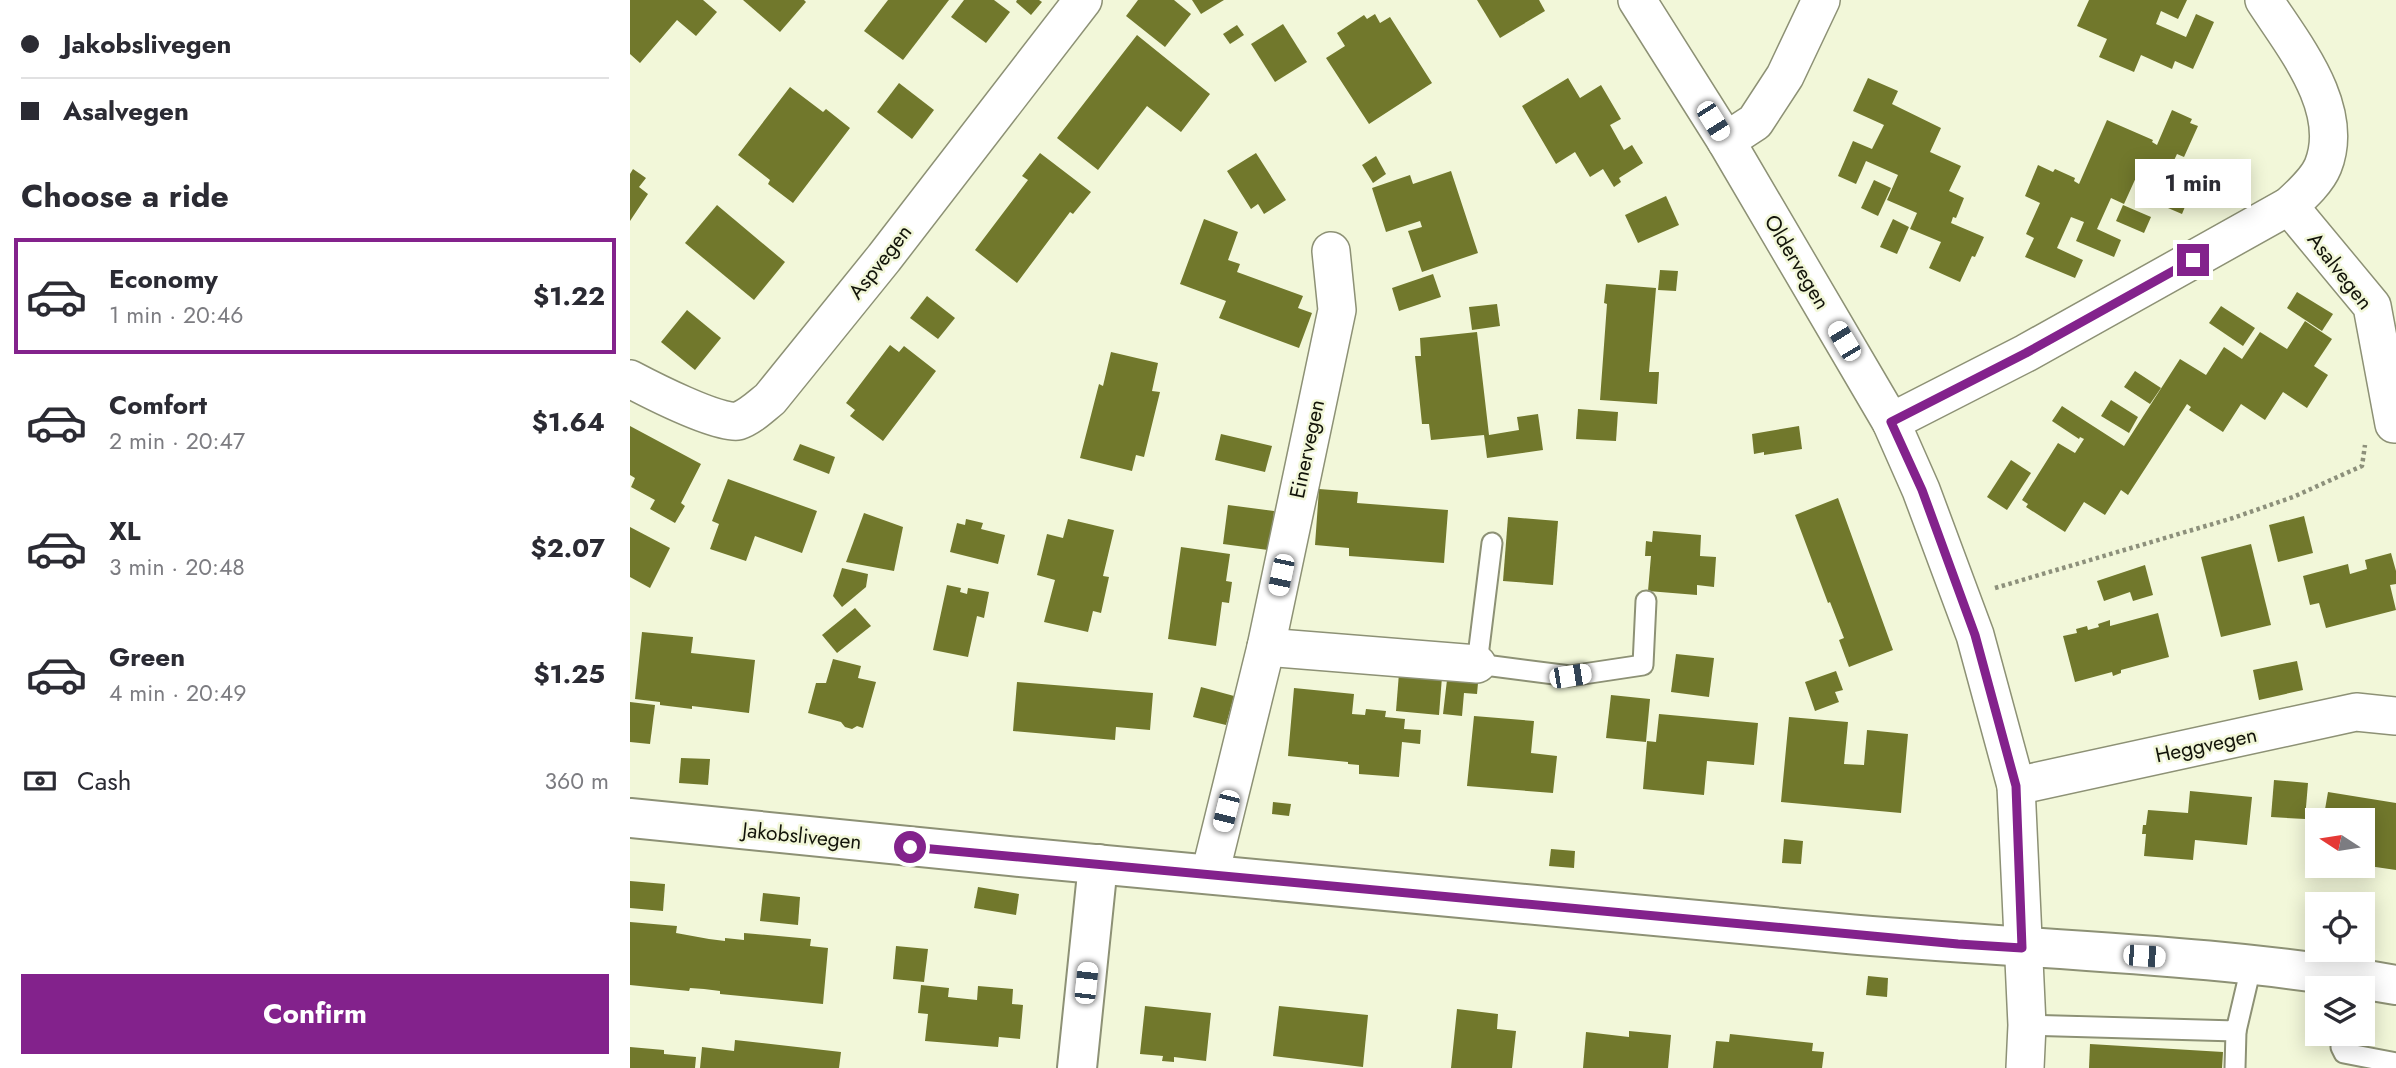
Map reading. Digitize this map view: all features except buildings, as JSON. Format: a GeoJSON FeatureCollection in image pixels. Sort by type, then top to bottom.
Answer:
{"type":"FeatureCollection","features":[{"type":"Feature","properties":{"kind":"street","name":"Aspvegen"},"geometry":{"type":"LineString","coordinates":[[630,379],[681,404],[736,422],[770,399],[876,269],[1083,0]]}},
{"type":"Feature","properties":{"kind":"street","name":"Oldervegen"},"geometry":{"type":"LineString","coordinates":[[1637,0],[1726,141],[1891,422],[1922,490],[1975,635],[2016,786],[2027,1025],[2025,1068]]}},
{"type":"Feature","properties":{"kind":"street"},"geometry":{"type":"LineString","coordinates":[[1726,141],[1755,122],[1785,76],[1821,0]]}},
{"type":"Feature","properties":{"kind":"street"},"geometry":{"type":"LineString","coordinates":[[1891,422],[2026,353],[2289,206],[2309,187],[2323,167],[2328,145],[2327,120],[2318,84],[2264,0]]}},
{"type":"Feature","properties":{"kind":"street","name":"Asalvegen"},"geometry":{"type":"LineString","coordinates":[[2289,206],[2372,306],[2380,432]]}},
{"type":"Feature","properties":{"kind":"street","name":"Einervegen"},"geometry":{"type":"LineString","coordinates":[[1210,874],[1266,647],[1337,310],[1331,251]]}},
{"type":"Feature","properties":{"kind":"street"},"geometry":{"type":"LineString","coordinates":[[1266,647],[1477,664]]}},
{"type":"Feature","properties":{"kind":"street","name":"Heggvegen"},"geometry":{"type":"LineString","coordinates":[[2016,786],[2356,712],[2396,716]]}},
{"type":"Feature","properties":{"kind":"street","name":"Jakobslivegen"},"geometry":{"type":"LineString","coordinates":[[630,818],[1958,944],[2252,963],[2396,985]]}},
{"type":"Feature","properties":{"kind":"street"},"geometry":{"type":"LineString","coordinates":[[1077,1068],[1098,864]]}},
{"type":"Feature","properties":{"kind":"lane"},"geometry":{"type":"LineString","coordinates":[[1492,543],[1477,664],[1570,676],[1643,665],[1646,601]]}},
{"type":"Feature","properties":{"kind":"lane"},"geometry":{"type":"LineString","coordinates":[[2235,1068],[2236,1031],[2252,963]]}},
{"type":"Feature","properties":{"kind":"lane"},"geometry":{"type":"LineString","coordinates":[[2027,1025],[2236,1031]]}},
{"type":"Feature","properties":{"kind":"lane"},"geometry":{"type":"LineString","coordinates":[[2341,1047],[2344,1053],[2396,1063]]}},
{"type":"Feature","properties":{"kind":"path"},"geometry":{"type":"LineString","coordinates":[[1988,590],[2294,497],[2362,466],[2380,432]]}},
{"type":"Feature","properties":{"kind":"route"},"geometry":{"type":"LineString","coordinates":[[910,847],[2022,948],[2016,786],[1975,635],[1922,490],[1891,422],[2026,353],[2193,260]]}}]}
